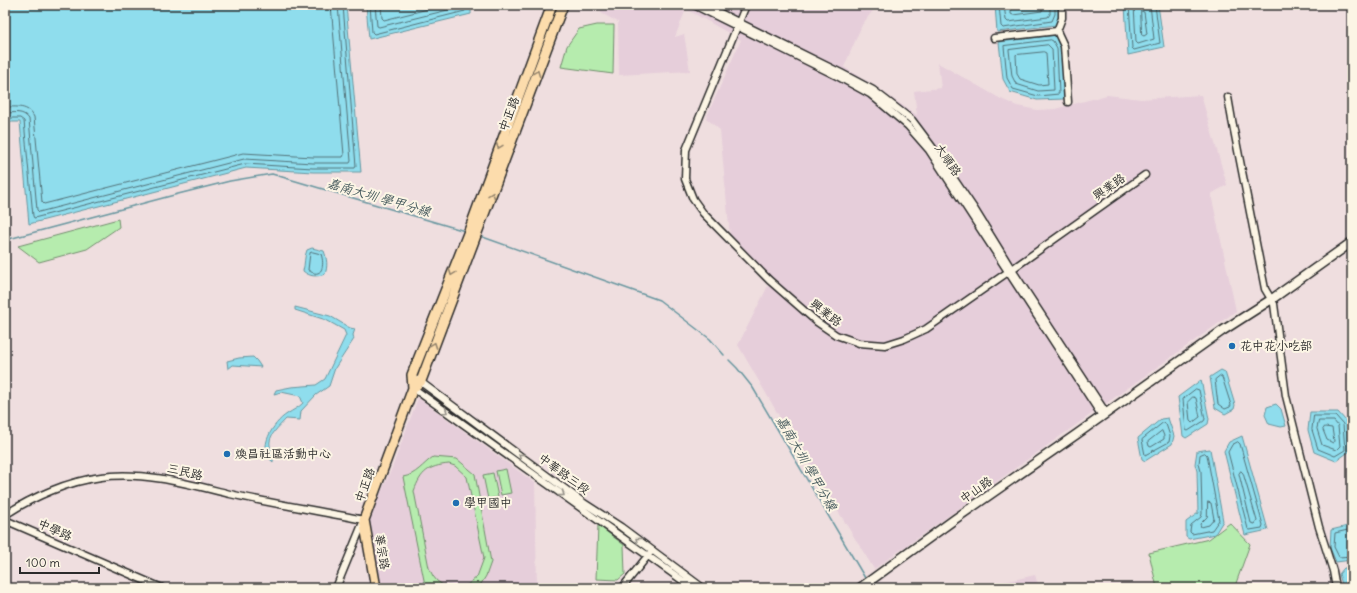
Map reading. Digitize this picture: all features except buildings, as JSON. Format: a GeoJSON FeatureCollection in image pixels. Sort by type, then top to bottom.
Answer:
{"type":"FeatureCollection","features":[{"type":"Feature","properties":{"kind":"main road","name":"中正路"},"geometry":{"type":"LineString","coordinates":[[420,381],[552,5]]}},
{"type":"Feature","properties":{"kind":"main road","name":"中正路"},"geometry":{"type":"LineString","coordinates":[[412,375],[471,235],[563,5]]}},
{"type":"Feature","properties":{"kind":"main road","name":"中山路"},"geometry":{"type":"LineString","coordinates":[[860,588],[955,519],[1222,331],[1352,242]]}},
{"type":"Feature","properties":{"kind":"main road"},"geometry":{"type":"LineString","coordinates":[[412,375],[413,388]]}},
{"type":"Feature","properties":{"kind":"main road"},"geometry":{"type":"LineString","coordinates":[[413,388],[420,381]]}},
{"type":"Feature","properties":{"kind":"main road","name":"中正路"},"geometry":{"type":"LineString","coordinates":[[364,520],[413,388]]}},
{"type":"Feature","properties":{"kind":"main road","name":"華宗路"},"geometry":{"type":"LineString","coordinates":[[364,520],[376,588]]}},
{"type":"Feature","properties":{"kind":"street","name":"大順路"},"geometry":{"type":"LineString","coordinates":[[694,5],[738,25],[870,94],[908,126],[929,150],[1104,414]]}},
{"type":"Feature","properties":{"kind":"street","name":"大順路"},"geometry":{"type":"LineString","coordinates":[[704,5],[738,25]]}},
{"type":"Feature","properties":{"kind":"street","name":"興業路"},"geometry":{"type":"LineString","coordinates":[[746,5],[686,150],[685,180],[693,199],[703,213],[769,280],[817,322],[836,336],[859,343],[885,345],[904,339],[926,329],[1145,175]]}},
{"type":"Feature","properties":{"kind":"street"},"geometry":{"type":"LineString","coordinates":[[1062,5],[1062,18],[1057,31],[1064,46],[1068,102]]}},
{"type":"Feature","properties":{"kind":"street"},"geometry":{"type":"LineString","coordinates":[[994,38],[1057,31]]}},
{"type":"Feature","properties":{"kind":"street"},"geometry":{"type":"LineString","coordinates":[[1228,97],[1265,289],[1272,298],[1274,304],[1286,396],[1319,527],[1333,571],[1336,588]]}},
{"type":"Feature","properties":{"kind":"street","name":"中華路三段"},"geometry":{"type":"LineString","coordinates":[[412,375],[578,498],[621,527],[650,553],[694,588]]}},
{"type":"Feature","properties":{"kind":"street","name":"中華路三段"},"geometry":{"type":"LineString","coordinates":[[413,388],[650,553],[704,588]]}},
{"type":"Feature","properties":{"kind":"street","name":"三民路"},"geometry":{"type":"LineString","coordinates":[[5,514],[28,501],[62,487],[101,477],[126,476],[157,477],[230,494],[364,520]]}},
{"type":"Feature","properties":{"kind":"street","name":"中學路"},"geometry":{"type":"LineString","coordinates":[[5,520],[162,588]]}},
{"type":"Feature","properties":{"kind":"street","name":"中正路"},"geometry":{"type":"LineString","coordinates":[[336,588],[364,520]]}},
{"type":"Feature","properties":{"kind":"street"},"geometry":{"type":"LineString","coordinates":[[622,588],[650,553]]}},
{"type":"Feature","properties":{"kind":"shaded area"},"geometry":{"type":"Polygon","coordinates":[[[601,5],[887,5],[874,9],[862,25],[844,67],[917,115],[914,91],[941,88],[938,63],[1001,99],[1017,106],[1037,110],[1055,109],[1107,95],[1141,99],[1201,95],[1227,185],[1211,194],[1236,311],[874,569],[782,421],[738,345],[769,284],[730,237],[720,130],[706,118],[741,40],[686,9],[675,37],[684,34],[690,71],[619,75],[618,22],[601,13],[601,5]]]}},
{"type":"Feature","properties":{"kind":"shaded area","name":"學甲國中"},"geometry":{"type":"Polygon","coordinates":[[[418,398],[535,483],[537,588],[381,588],[367,523],[392,468],[418,398]]]}},
{"type":"Feature","properties":{"kind":"shaded area"},"geometry":{"type":"Polygon","coordinates":[[[1035,575],[1039,588],[978,588],[1035,575]]]}},
{"type":"Feature","properties":{"kind":"green space"},"geometry":{"type":"Polygon","coordinates":[[[597,25],[614,25],[613,74],[561,67],[567,46],[579,29],[597,25]]]}},
{"type":"Feature","properties":{"kind":"green space"},"geometry":{"type":"Polygon","coordinates":[[[118,219],[119,227],[87,249],[39,262],[18,246],[118,219]]]}},
{"type":"Feature","properties":{"kind":"green space"},"geometry":{"type":"Polygon","coordinates":[[[433,457],[457,459],[475,474],[491,562],[486,576],[481,584],[475,588],[436,588],[431,584],[425,585],[403,477],[416,472],[433,457]],[[449,464],[436,466],[426,471],[419,479],[414,491],[429,568],[437,581],[443,585],[459,587],[467,585],[477,577],[484,558],[467,477],[455,466],[449,464]]]}},
{"type":"Feature","properties":{"kind":"green space"},"geometry":{"type":"Polygon","coordinates":[[[506,469],[511,493],[501,495],[496,471],[506,469]]]}},
{"type":"Feature","properties":{"kind":"green space"},"geometry":{"type":"Polygon","coordinates":[[[493,473],[498,497],[488,499],[483,475],[493,473]]]}},
{"type":"Feature","properties":{"kind":"green space"},"geometry":{"type":"Polygon","coordinates":[[[1230,523],[1250,544],[1233,588],[1157,588],[1149,553],[1209,539],[1230,523]]]}},
{"type":"Feature","properties":{"kind":"green space"},"geometry":{"type":"Polygon","coordinates":[[[598,525],[624,545],[625,574],[618,580],[596,579],[598,525]]]}},
{"type":"Feature","properties":{"kind":"water"},"geometry":{"type":"Polygon","coordinates":[[[5,5],[346,5],[361,172],[313,172],[246,168],[29,224],[20,122],[5,122],[5,5]]]}},
{"type":"Feature","properties":{"kind":"water"},"geometry":{"type":"Polygon","coordinates":[[[366,5],[471,5],[471,14],[369,39],[366,5]]]}},
{"type":"Feature","properties":{"kind":"water"},"geometry":{"type":"Polygon","coordinates":[[[995,5],[1059,5],[1059,15],[1056,25],[997,32],[995,5]]]}},
{"type":"Feature","properties":{"kind":"water"},"geometry":{"type":"Polygon","coordinates":[[[1125,5],[1158,5],[1164,47],[1128,55],[1125,5]]]}},
{"type":"Feature","properties":{"kind":"water"},"geometry":{"type":"Polygon","coordinates":[[[1055,35],[1061,46],[1064,99],[1037,100],[1010,92],[1003,79],[999,42],[1055,35]]]}},
{"type":"Feature","properties":{"kind":"water"},"geometry":{"type":"Polygon","coordinates":[[[312,248],[324,251],[327,262],[325,274],[314,276],[303,271],[305,255],[307,250],[312,248]]]}},
{"type":"Feature","properties":{"kind":"water"},"geometry":{"type":"Polygon","coordinates":[[[295,307],[330,316],[350,328],[355,329],[353,335],[354,339],[335,368],[329,386],[316,395],[301,411],[300,420],[286,419],[272,435],[270,446],[273,462],[268,457],[266,450],[268,436],[282,418],[303,403],[300,396],[281,392],[274,394],[276,390],[316,385],[325,379],[346,335],[344,330],[326,320],[295,310],[295,307]]]}},
{"type":"Feature","properties":{"kind":"water"},"geometry":{"type":"Polygon","coordinates":[[[253,357],[261,367],[233,365],[228,369],[227,361],[253,357]]]}},
{"type":"Feature","properties":{"kind":"water"},"geometry":{"type":"Polygon","coordinates":[[[1221,370],[1225,372],[1235,405],[1234,409],[1225,414],[1215,408],[1210,377],[1221,370]]]}},
{"type":"Feature","properties":{"kind":"water"},"geometry":{"type":"Polygon","coordinates":[[[1201,380],[1209,419],[1208,424],[1186,438],[1183,436],[1178,397],[1201,380]]]}},
{"type":"Feature","properties":{"kind":"water"},"geometry":{"type":"Polygon","coordinates":[[[1276,404],[1281,409],[1286,426],[1281,427],[1269,424],[1265,415],[1267,407],[1276,404]]]}},
{"type":"Feature","properties":{"kind":"water"},"geometry":{"type":"Polygon","coordinates":[[[1310,412],[1338,412],[1346,421],[1350,451],[1336,461],[1314,452],[1308,430],[1310,412]]]}},
{"type":"Feature","properties":{"kind":"water"},"geometry":{"type":"Polygon","coordinates":[[[1168,418],[1174,436],[1172,444],[1145,461],[1142,459],[1138,438],[1161,419],[1168,418]]]}},
{"type":"Feature","properties":{"kind":"water"},"geometry":{"type":"Polygon","coordinates":[[[1242,436],[1268,530],[1245,535],[1224,451],[1229,442],[1242,436]]]}},
{"type":"Feature","properties":{"kind":"water"},"geometry":{"type":"Polygon","coordinates":[[[1210,449],[1223,521],[1215,534],[1189,539],[1186,537],[1186,522],[1198,513],[1197,471],[1195,464],[1197,451],[1210,449]]]}},
{"type":"Feature","properties":{"kind":"water"},"geometry":{"type":"Polygon","coordinates":[[[1352,525],[1352,560],[1336,562],[1330,548],[1331,530],[1352,525]]]}},
{"type":"Feature","properties":{"kind":"water"},"geometry":{"type":"Polygon","coordinates":[[[1344,568],[1352,568],[1352,588],[1343,588],[1339,574],[1344,568]]]}},
{"type":"Feature","properties":{"kind":"waterway","name":"嘉南大圳 學甲分線"},"geometry":{"type":"LineString","coordinates":[[5,240],[230,181],[272,174],[465,231]]}},
{"type":"Feature","properties":{"kind":"waterway","name":"嘉南大圳 學甲分線"},"geometry":{"type":"LineString","coordinates":[[480,236],[659,300],[710,339],[724,355]]}},
{"type":"Feature","properties":{"kind":"waterway","name":"嘉南大圳 學甲分線"},"geometry":{"type":"LineString","coordinates":[[729,360],[753,388],[865,578]]}},
{"type":"Feature","properties":{"kind":"place","name":"花中花小吃部"},"geometry":{"type":"Point","coordinates":[1232,346]}},
{"type":"Feature","properties":{"kind":"place","name":"煥昌社區活動中心"},"geometry":{"type":"Point","coordinates":[227,454]}},
{"type":"Feature","properties":{"kind":"place","name":"學甲國中"},"geometry":{"type":"Point","coordinates":[456,503]}}]}
